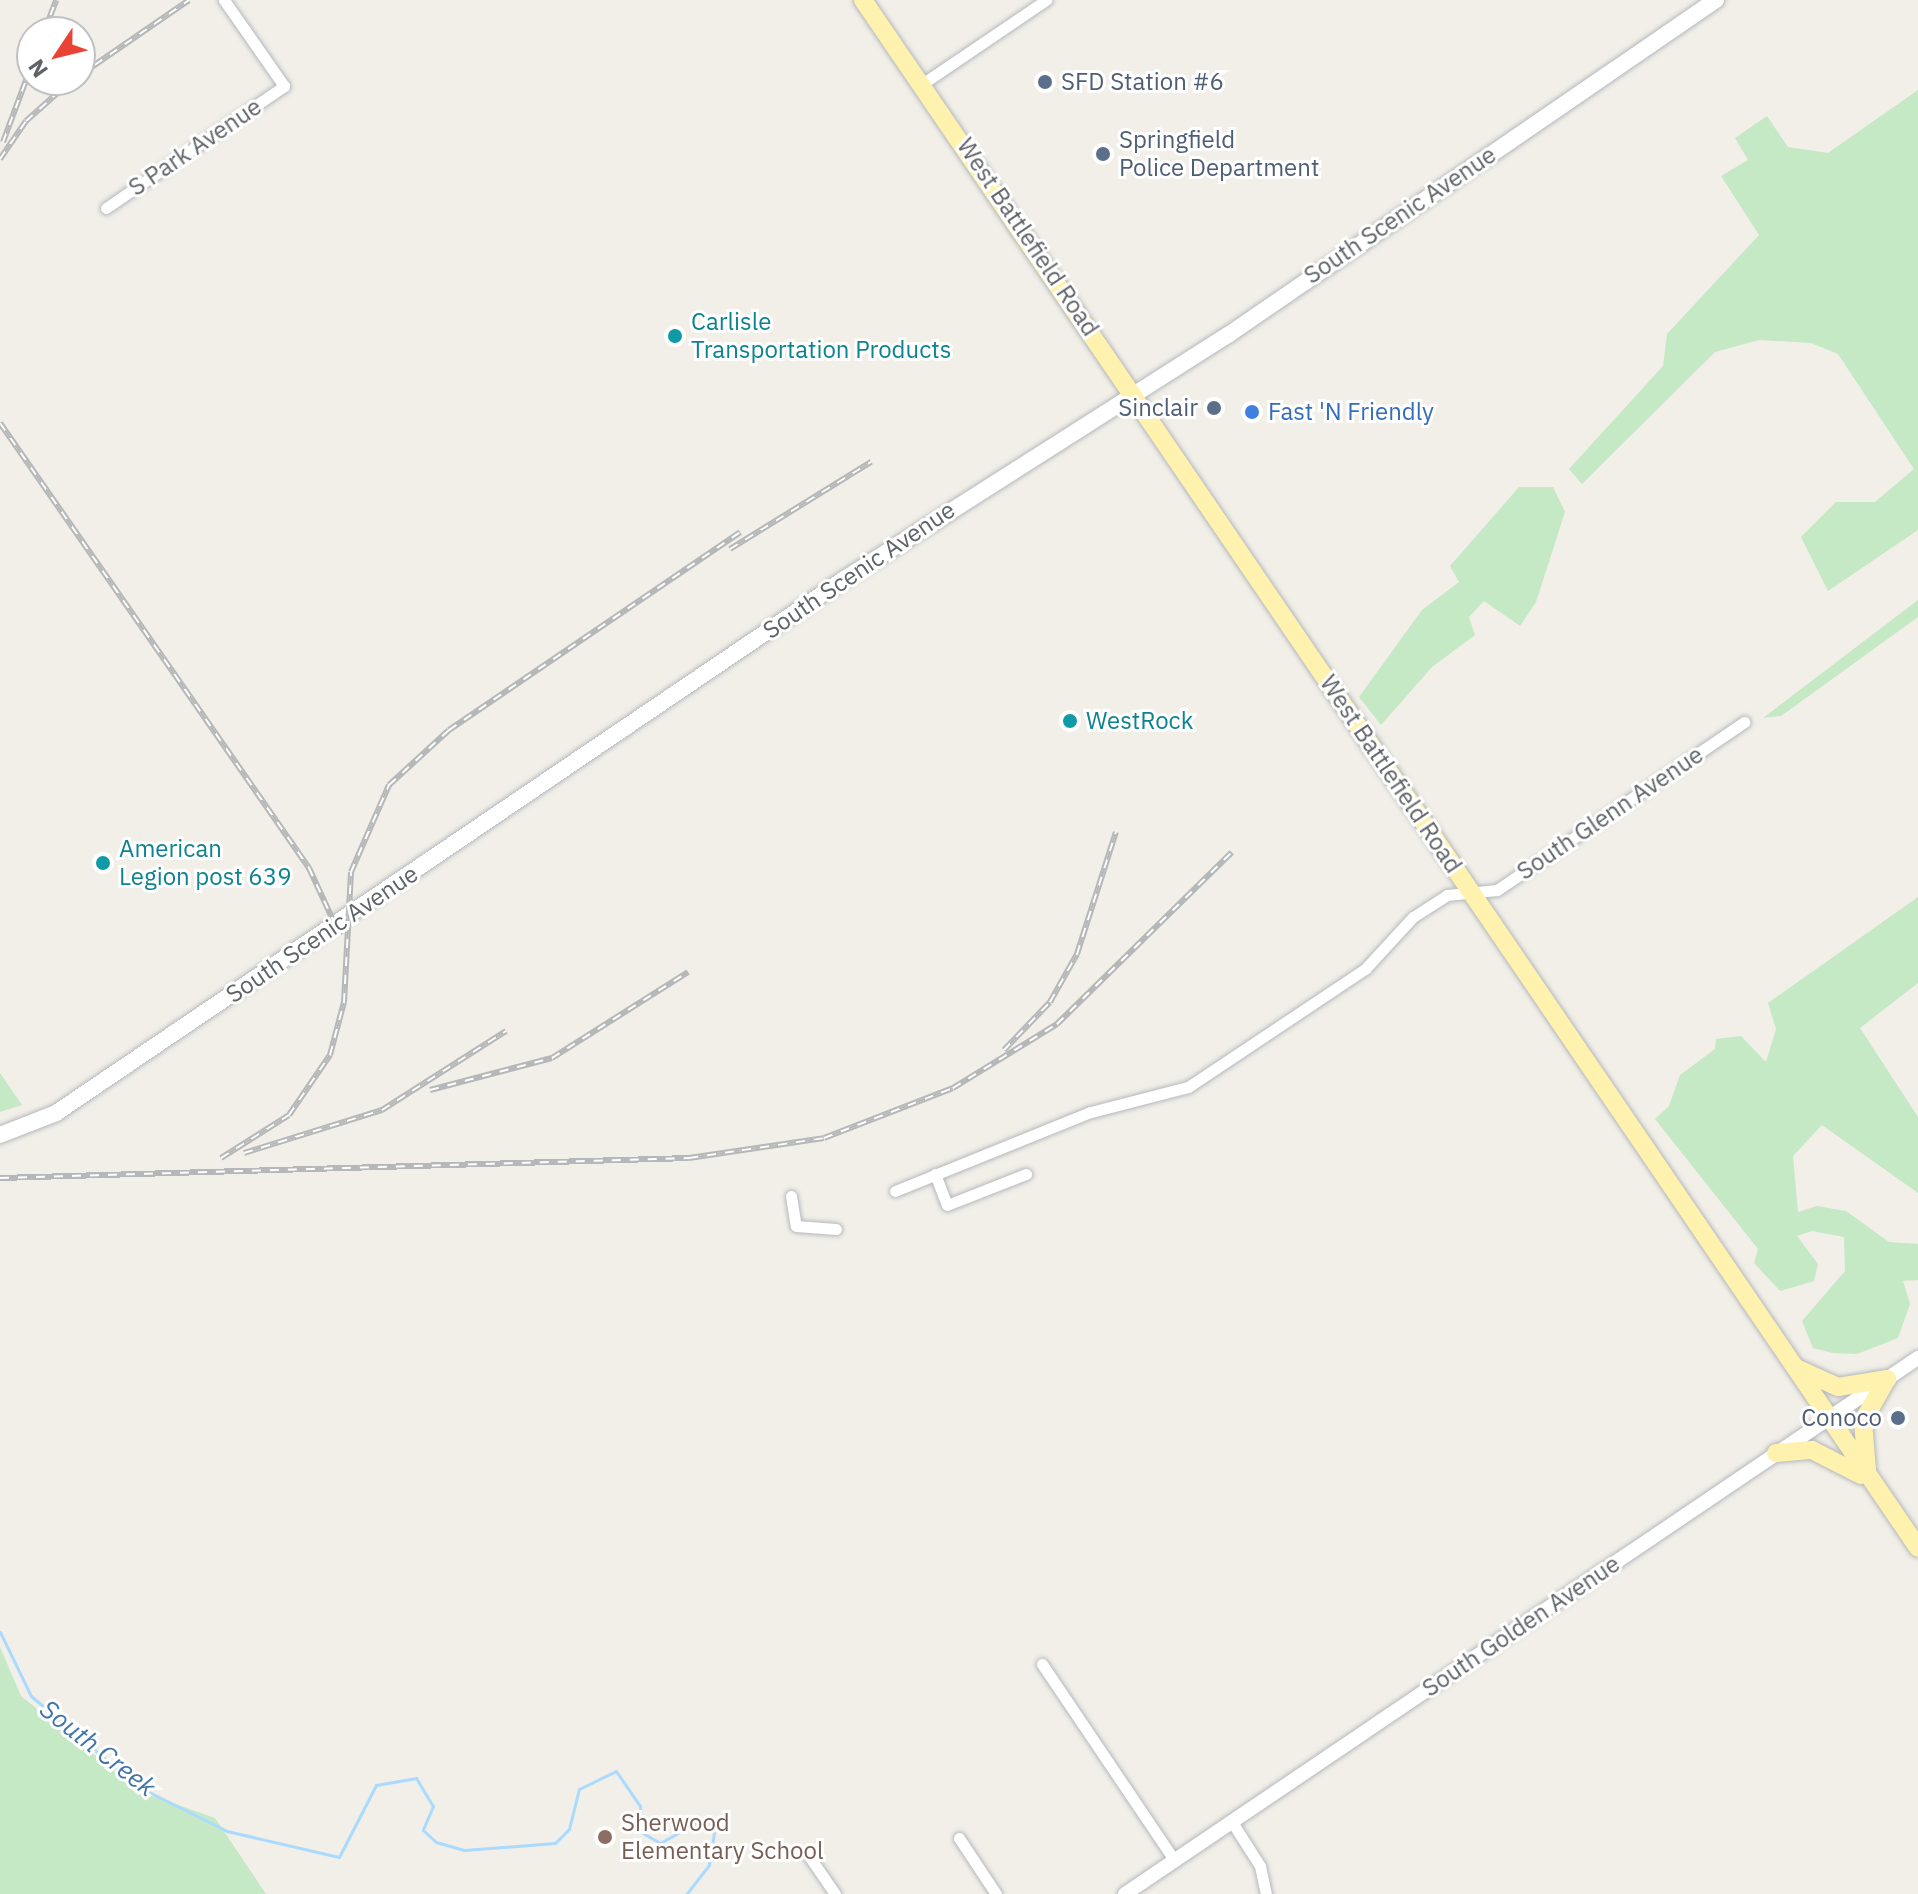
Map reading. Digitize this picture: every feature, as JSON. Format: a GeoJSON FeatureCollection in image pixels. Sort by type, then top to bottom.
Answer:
{"type":"FeatureCollection","features":[{"type":"Feature","properties":{"kind":"main road","name":"West Battlefield Road"},"geometry":{"type":"LineString","coordinates":[[863,0],[1136,395],[1788,1363],[1918,1548]]}},
{"type":"Feature","properties":{"kind":"main road","name":"South Scenic Avenue"},"geometry":{"type":"LineString","coordinates":[[0,1135],[56,1113],[843,580],[1136,395],[1716,0]]}},
{"type":"Feature","properties":{"kind":"main road"},"geometry":{"type":"LineString","coordinates":[[1788,1363],[1830,1386],[1887,1379]]}},
{"type":"Feature","properties":{"kind":"main road"},"geometry":{"type":"LineString","coordinates":[[1870,1481],[1863,1421],[1887,1379]]}},
{"type":"Feature","properties":{"kind":"main road"},"geometry":{"type":"LineString","coordinates":[[1776,1453],[1819,1452],[1870,1481]]}},
{"type":"Feature","properties":{"kind":"street","name":"S Park Avenue"},"geometry":{"type":"LineString","coordinates":[[106,208],[284,86],[224,0]]}},
{"type":"Feature","properties":{"kind":"street"},"geometry":{"type":"LineString","coordinates":[[922,84],[1046,0]]}},
{"type":"Feature","properties":{"kind":"street","name":"South Glenn Avenue"},"geometry":{"type":"LineString","coordinates":[[895,1191],[1091,1112],[1188,1087],[1365,969],[1413,917],[1447,895],[1497,890],[1744,722]]}},
{"type":"Feature","properties":{"kind":"street"},"geometry":{"type":"LineString","coordinates":[[935,1174],[947,1205],[1026,1174]]}},
{"type":"Feature","properties":{"kind":"street"},"geometry":{"type":"LineString","coordinates":[[791,1196],[796,1226],[836,1229]]}},
{"type":"Feature","properties":{"kind":"street","name":"South Golden Avenue"},"geometry":{"type":"LineString","coordinates":[[1125,1894],[1918,1358]]}},
{"type":"Feature","properties":{"kind":"street"},"geometry":{"type":"LineString","coordinates":[[1042,1664],[1174,1860]]}},
{"type":"Feature","properties":{"kind":"street"},"geometry":{"type":"LineString","coordinates":[[1232,1822],[1260,1866],[1266,1894]]}},
{"type":"Feature","properties":{"kind":"street"},"geometry":{"type":"LineString","coordinates":[[959,1838],[996,1894]]}},
{"type":"Feature","properties":{"kind":"street"},"geometry":{"type":"LineString","coordinates":[[809,1856],[835,1894]]}},
{"type":"Feature","properties":{"kind":"green space"},"geometry":{"type":"Polygon","coordinates":[[[1918,90],[1918,530],[1828,591],[1801,537],[1836,502],[1875,502],[1914,469],[1838,354],[1811,343],[1759,340],[1715,352],[1582,484],[1569,469],[1663,366],[1667,334],[1759,235],[1721,176],[1748,160],[1735,138],[1767,116],[1788,147],[1828,153],[1918,90]]]}},
{"type":"Feature","properties":{"kind":"green space"},"geometry":{"type":"Polygon","coordinates":[[[1519,487],[1553,487],[1565,512],[1536,602],[1520,626],[1484,601],[1469,617],[1475,635],[1432,667],[1381,725],[1359,697],[1422,610],[1459,582],[1450,566],[1519,487]]]}},
{"type":"Feature","properties":{"kind":"green space"},"geometry":{"type":"Polygon","coordinates":[[[1918,600],[1918,617],[1781,716],[1763,718],[1918,600]]]}},
{"type":"Feature","properties":{"kind":"green space"},"geometry":{"type":"Polygon","coordinates":[[[1918,897],[1918,983],[1860,1028],[1918,1117],[1918,1193],[1822,1125],[1793,1156],[1798,1212],[1817,1206],[1846,1211],[1889,1242],[1918,1244],[1918,1280],[1903,1281],[1910,1304],[1898,1338],[1857,1354],[1833,1353],[1813,1348],[1802,1321],[1845,1271],[1844,1237],[1812,1231],[1797,1236],[1818,1264],[1814,1281],[1780,1291],[1754,1263],[1758,1249],[1655,1119],[1669,1106],[1680,1075],[1715,1049],[1716,1039],[1741,1036],[1766,1062],[1776,1029],[1768,1003],[1918,897]]]}},
{"type":"Feature","properties":{"kind":"green space"},"geometry":{"type":"Polygon","coordinates":[[[0,1073],[22,1105],[0,1112],[0,1073]]]}},
{"type":"Feature","properties":{"kind":"green space"},"geometry":{"type":"Polygon","coordinates":[[[0,1647],[21,1696],[141,1792],[215,1818],[266,1894],[0,1894],[0,1647]]]}},
{"type":"Feature","properties":{"kind":"waterway","name":"South Creek"},"geometry":{"type":"LineString","coordinates":[[0,1632],[31,1696],[137,1786],[227,1831],[339,1857],[376,1785],[416,1778],[433,1806],[423,1830],[436,1842],[464,1850],[555,1843],[569,1829],[579,1789],[616,1771],[640,1806],[641,1832],[660,1843],[705,1818],[714,1833],[709,1865],[686,1894]]}},
{"type":"Feature","properties":{"kind":"railway"},"geometry":{"type":"LineString","coordinates":[[50,16],[56,0]]}},
{"type":"Feature","properties":{"kind":"railway"},"geometry":{"type":"LineString","coordinates":[[96,64],[189,0]]}},
{"type":"Feature","properties":{"kind":"railway"},"geometry":{"type":"LineString","coordinates":[[3,142],[20,96]]}},
{"type":"Feature","properties":{"kind":"railway"},"geometry":{"type":"LineString","coordinates":[[0,159],[26,121],[54,96]]}},
{"type":"Feature","properties":{"kind":"railway"},"geometry":{"type":"LineString","coordinates":[[0,423],[309,868],[340,935]]}},
{"type":"Feature","properties":{"kind":"railway"},"geometry":{"type":"LineString","coordinates":[[730,549],[871,462]]}},
{"type":"Feature","properties":{"kind":"railway"},"geometry":{"type":"LineString","coordinates":[[221,1158],[289,1115],[330,1055],[344,1002],[351,872],[389,785],[449,730],[740,532]]}},
{"type":"Feature","properties":{"kind":"railway"},"geometry":{"type":"LineString","coordinates":[[1004,1050],[1050,1002],[1077,954],[1116,832]]}},
{"type":"Feature","properties":{"kind":"railway"},"geometry":{"type":"LineString","coordinates":[[0,1178],[689,1158],[824,1138],[953,1088],[1057,1024],[1232,852]]}},
{"type":"Feature","properties":{"kind":"railway"},"geometry":{"type":"LineString","coordinates":[[430,1090],[552,1058],[688,972]]}},
{"type":"Feature","properties":{"kind":"railway"},"geometry":{"type":"LineString","coordinates":[[244,1153],[382,1110],[506,1031]]}},
{"type":"Feature","properties":{"kind":"place","name":"SFD Station #6"},"geometry":{"type":"Point","coordinates":[1045,82]}},
{"type":"Feature","properties":{"kind":"place","name":"Springfield Police Department"},"geometry":{"type":"Point","coordinates":[1103,154]}},
{"type":"Feature","properties":{"kind":"place","name":"Carlisle Transportation Products"},"geometry":{"type":"Point","coordinates":[675,336]}},
{"type":"Feature","properties":{"kind":"place","name":"Sinclair"},"geometry":{"type":"Point","coordinates":[1214,408]}},
{"type":"Feature","properties":{"kind":"place","name":"Fast 'N Friendly"},"geometry":{"type":"Point","coordinates":[1252,412]}},
{"type":"Feature","properties":{"kind":"place","name":"WestRock"},"geometry":{"type":"Point","coordinates":[1070,721]}},
{"type":"Feature","properties":{"kind":"place","name":"American Legion post 639"},"geometry":{"type":"Point","coordinates":[103,863]}},
{"type":"Feature","properties":{"kind":"place","name":"Conoco"},"geometry":{"type":"Point","coordinates":[1898,1418]}},
{"type":"Feature","properties":{"kind":"place","name":"Sherwood Elementary School"},"geometry":{"type":"Point","coordinates":[605,1837]}}]}
